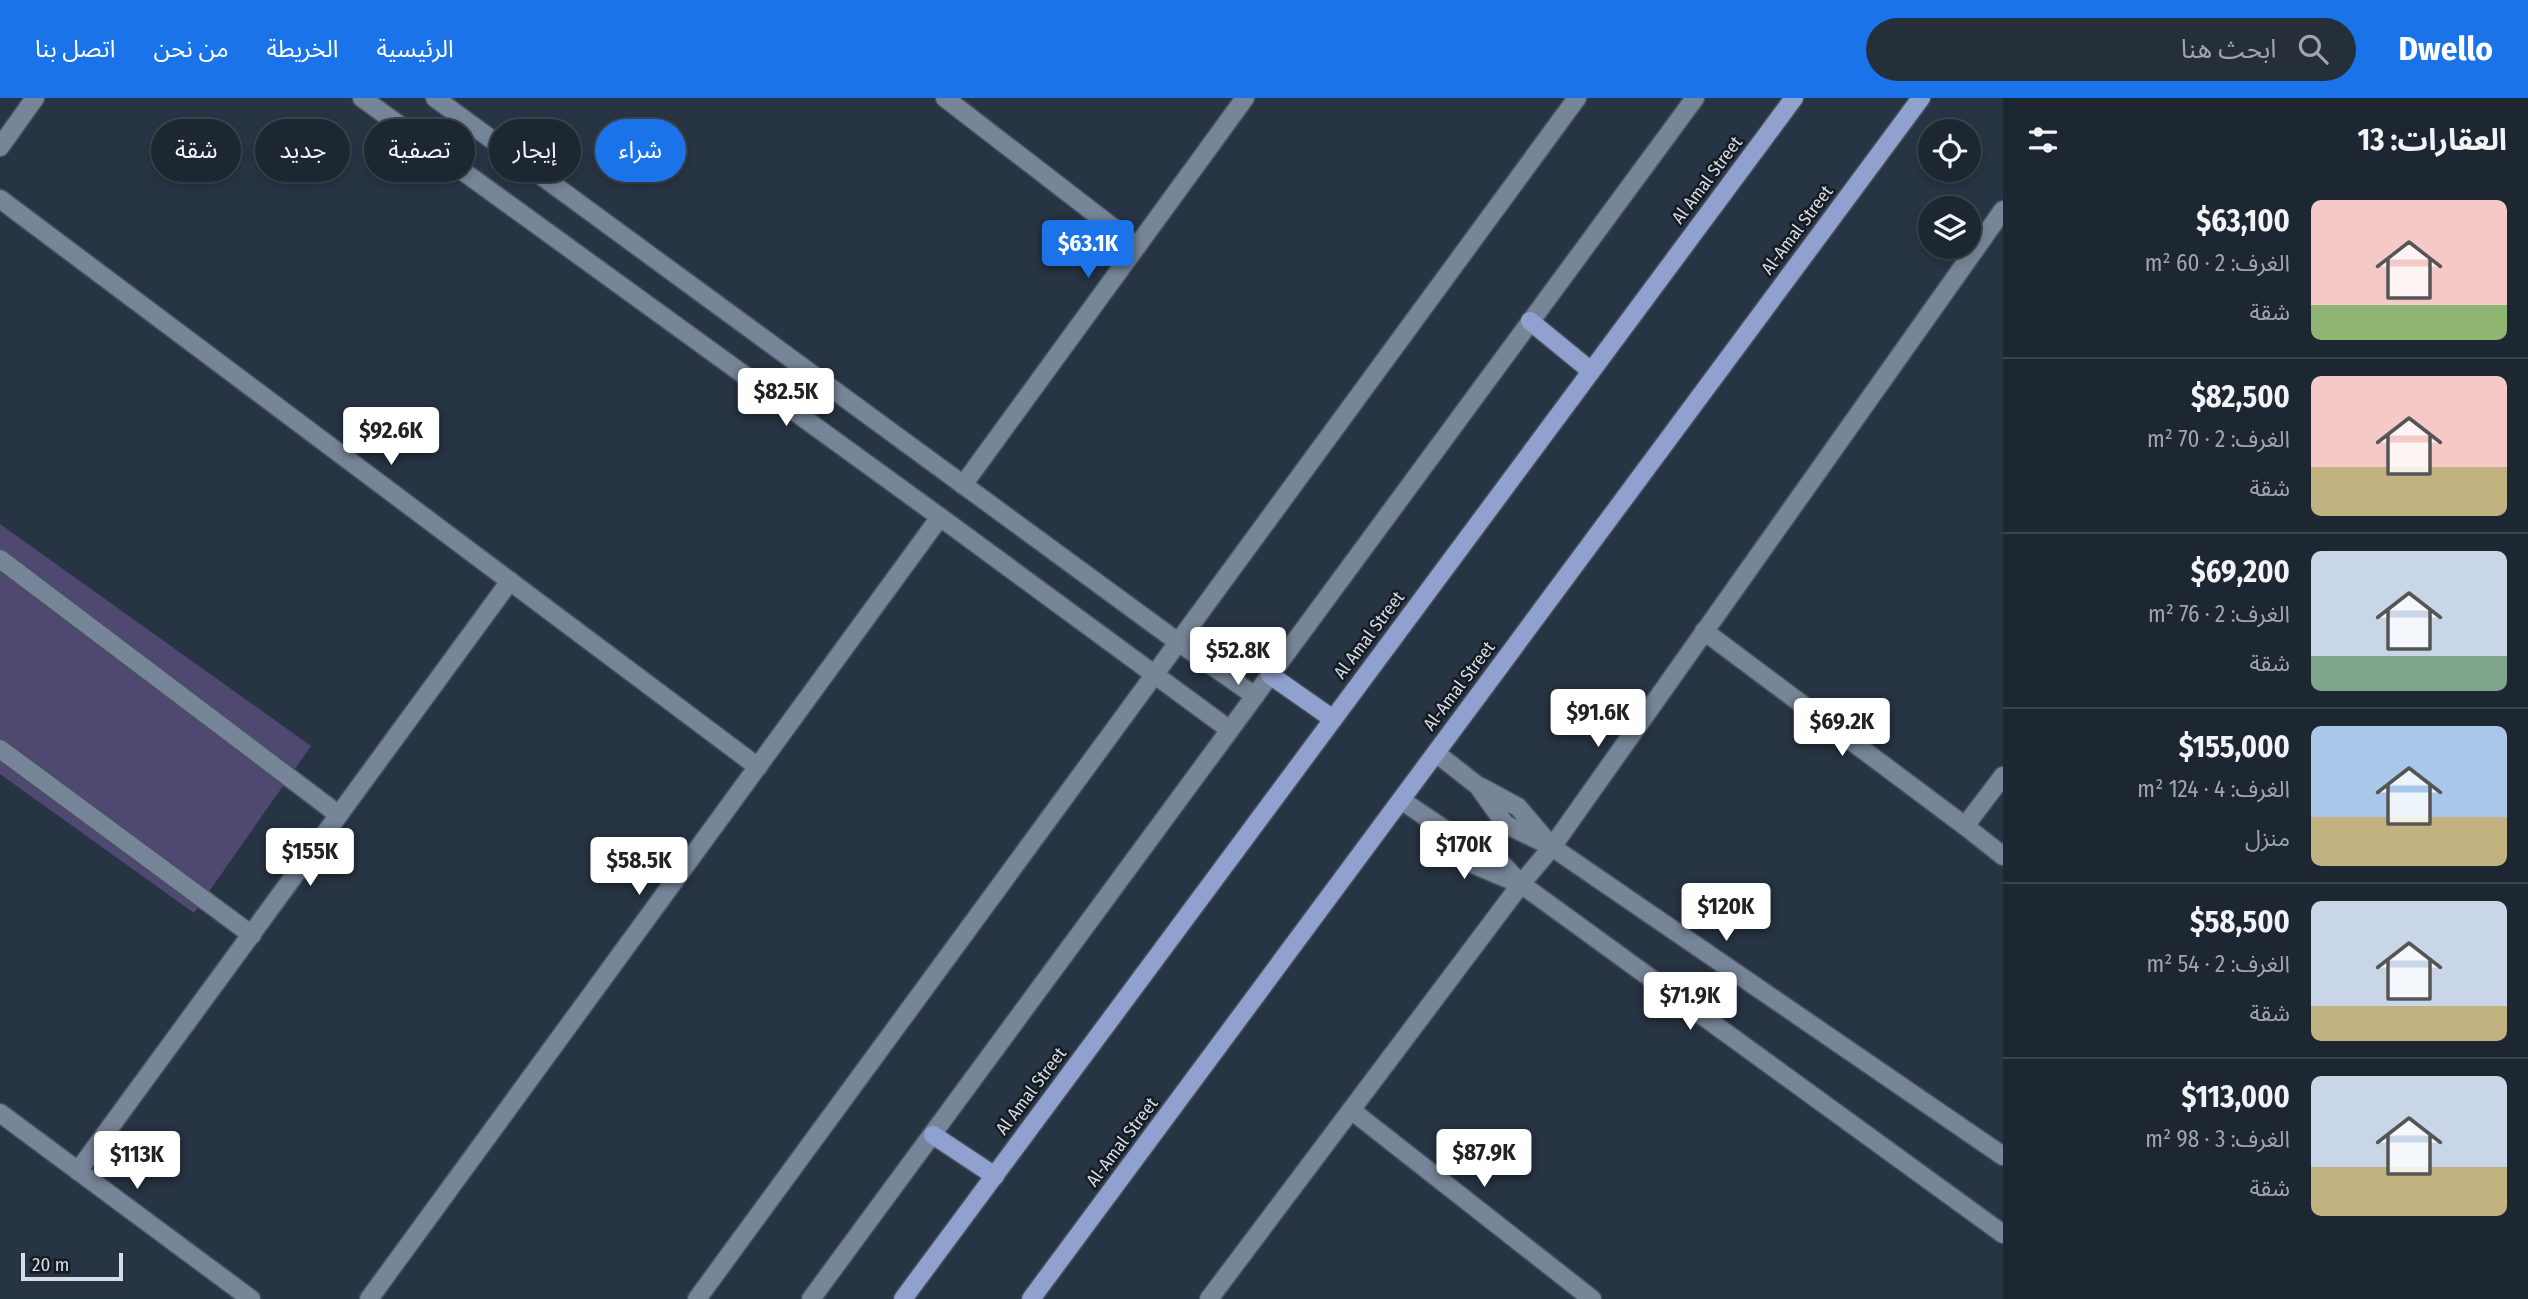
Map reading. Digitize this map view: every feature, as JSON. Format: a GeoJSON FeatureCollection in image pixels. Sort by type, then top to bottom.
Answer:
{"type":"FeatureCollection","features":[{"type":"Feature","properties":{"kind":"main road","name":"Al Amal Street"},"geometry":{"type":"LineString","coordinates":[[903,1299],[1794,98]]}},
{"type":"Feature","properties":{"kind":"main road","name":"Al-Amal Street"},"geometry":{"type":"LineString","coordinates":[[1031,1299],[1921,98]]}},
{"type":"Feature","properties":{"kind":"main road"},"geometry":{"type":"LineString","coordinates":[[1530,321],[1591,371]]}},
{"type":"Feature","properties":{"kind":"main road"},"geometry":{"type":"LineString","coordinates":[[1270,675],[1333,719]]}},
{"type":"Feature","properties":{"kind":"main road"},"geometry":{"type":"LineString","coordinates":[[933,1135],[995,1176]]}},
{"type":"Feature","properties":{"kind":"street"},"geometry":{"type":"LineString","coordinates":[[0,147],[35,98]]}},
{"type":"Feature","properties":{"kind":"street"},"geometry":{"type":"LineString","coordinates":[[362,98],[1230,730]]}},
{"type":"Feature","properties":{"kind":"street"},"geometry":{"type":"LineString","coordinates":[[435,98],[1255,696]]}},
{"type":"Feature","properties":{"kind":"street"},"geometry":{"type":"LineString","coordinates":[[945,98],[1137,246]]}},
{"type":"Feature","properties":{"kind":"street"},"geometry":{"type":"LineString","coordinates":[[963,485],[1245,98]]}},
{"type":"Feature","properties":{"kind":"street"},"geometry":{"type":"LineString","coordinates":[[697,1299],[1577,98]]}},
{"type":"Feature","properties":{"kind":"street"},"geometry":{"type":"LineString","coordinates":[[811,1299],[1695,98]]}},
{"type":"Feature","properties":{"kind":"street"},"geometry":{"type":"LineString","coordinates":[[0,199],[758,767]]}},
{"type":"Feature","properties":{"kind":"street"},"geometry":{"type":"LineString","coordinates":[[1209,1299],[1521,884],[1552,847],[2003,210]]}},
{"type":"Feature","properties":{"kind":"street"},"geometry":{"type":"LineString","coordinates":[[369,1299],[940,517]]}},
{"type":"Feature","properties":{"kind":"street"},"geometry":{"type":"LineString","coordinates":[[0,559],[339,816]]}},
{"type":"Feature","properties":{"kind":"street"},"geometry":{"type":"LineString","coordinates":[[78,1171],[510,581]]}},
{"type":"Feature","properties":{"kind":"street"},"geometry":{"type":"LineString","coordinates":[[1704,631],[2003,856]]}},
{"type":"Feature","properties":{"kind":"street"},"geometry":{"type":"LineString","coordinates":[[0,749],[252,934]]}},
{"type":"Feature","properties":{"kind":"street"},"geometry":{"type":"LineString","coordinates":[[1436,753],[1478,786],[1505,824],[1552,847],[2003,1156]]}},
{"type":"Feature","properties":{"kind":"street"},"geometry":{"type":"LineString","coordinates":[[1965,826],[2003,776]]}},
{"type":"Feature","properties":{"kind":"street"},"geometry":{"type":"LineString","coordinates":[[1401,800],[1444,829],[1488,849],[1521,884],[2003,1234]]}},
{"type":"Feature","properties":{"kind":"street"},"geometry":{"type":"LineString","coordinates":[[1351,1110],[1592,1299]]}},
{"type":"Feature","properties":{"kind":"street"},"geometry":{"type":"LineString","coordinates":[[0,1113],[251,1299]]}},
{"type":"Feature","properties":{"kind":"shaded area"},"geometry":{"type":"Polygon","coordinates":[[[0,524],[311,746],[194,913],[0,774],[0,524]]]}}]}
